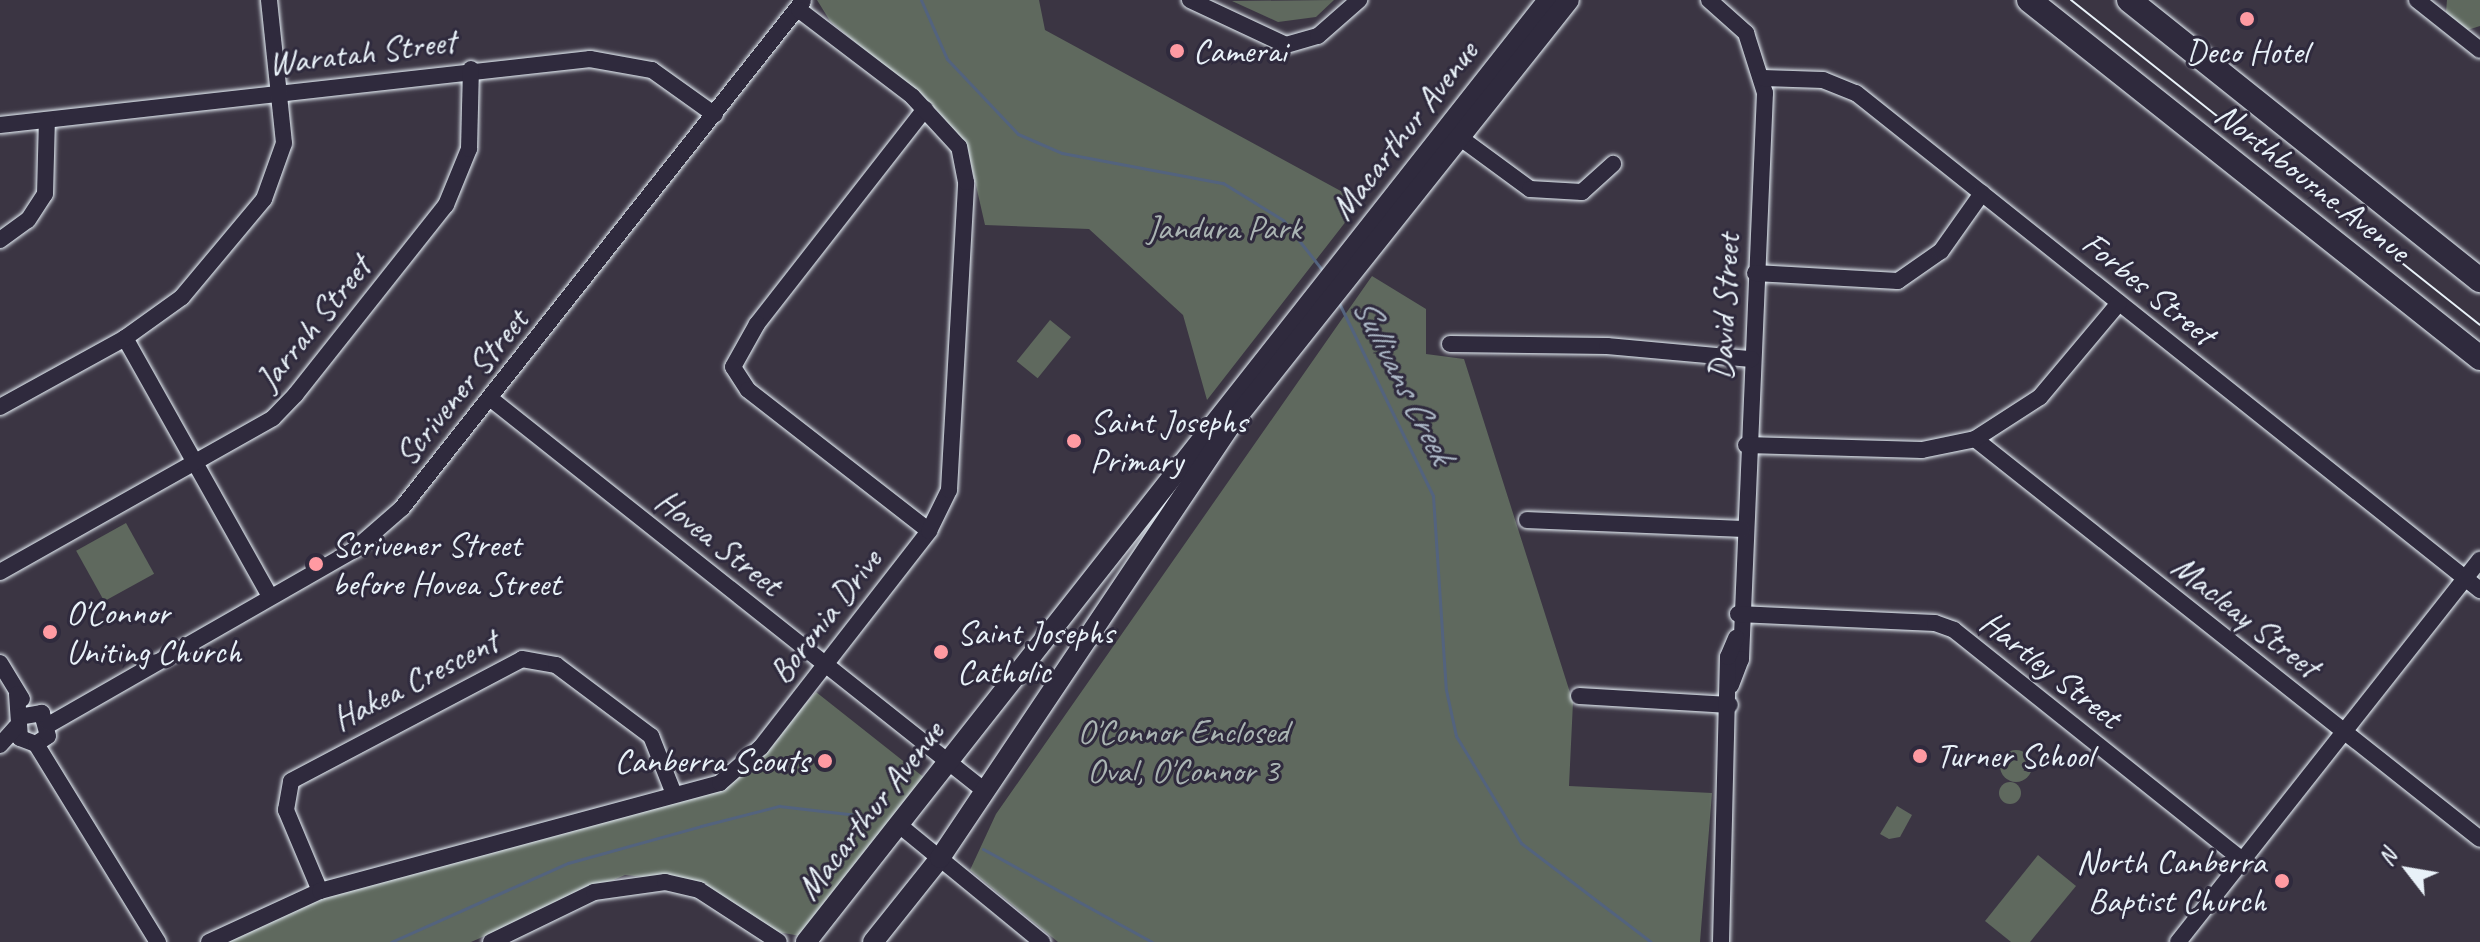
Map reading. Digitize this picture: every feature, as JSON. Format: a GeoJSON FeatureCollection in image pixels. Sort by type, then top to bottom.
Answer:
{"type":"FeatureCollection","features":[{"type":"Feature","properties":{"kind":"highway","name":"Northbourne Avenue"},"geometry":{"type":"LineString","coordinates":[[2029,0],[2480,358]]}},
{"type":"Feature","properties":{"kind":"highway","name":"Northbourne Avenue"},"geometry":{"type":"LineString","coordinates":[[2129,0],[2480,280]]}},
{"type":"Feature","properties":{"kind":"main road","name":"Macarthur Avenue"},"geometry":{"type":"LineString","coordinates":[[806,942],[1224,422],[1452,132],[1548,0]]}},
{"type":"Feature","properties":{"kind":"main road","name":"Macarthur Avenue"},"geometry":{"type":"LineString","coordinates":[[1452,132],[1569,0]]}},
{"type":"Feature","properties":{"kind":"main road","name":"Macarthur Avenue"},"geometry":{"type":"LineString","coordinates":[[873,942],[940,858],[1224,422]]}},
{"type":"Feature","properties":{"kind":"street"},"geometry":{"type":"LineString","coordinates":[[0,407],[125,338],[182,297],[264,199],[282,161],[281,92],[269,0]]}},
{"type":"Feature","properties":{"kind":"street"},"geometry":{"type":"LineString","coordinates":[[1190,0],[1286,45],[1318,36],[1359,0]]}},
{"type":"Feature","properties":{"kind":"street","name":"David Street"},"geometry":{"type":"LineString","coordinates":[[1709,0],[1746,33],[1763,78],[1737,636],[1728,657],[1731,685],[1721,942]]}},
{"type":"Feature","properties":{"kind":"street"},"geometry":{"type":"LineString","coordinates":[[2417,0],[2480,50]]}},
{"type":"Feature","properties":{"kind":"street","name":"Boronia Drive"},"geometry":{"type":"LineString","coordinates":[[209,942],[320,891],[720,783],[761,747],[929,531],[949,490],[966,182],[956,140],[925,109],[801,5]]}},
{"type":"Feature","properties":{"kind":"street","name":"Scrivener Street"},"geometry":{"type":"LineString","coordinates":[[1,744],[270,596],[379,530],[491,399],[801,5]]}},
{"type":"Feature","properties":{"kind":"street","name":"Waratah Street"},"geometry":{"type":"LineString","coordinates":[[0,125],[471,69],[630,62],[715,115]]}},
{"type":"Feature","properties":{"kind":"street","name":"Jarrah Street"},"geometry":{"type":"LineString","coordinates":[[0,572],[273,418],[446,205],[469,149],[471,69]]}},
{"type":"Feature","properties":{"kind":"street","name":"Forbes Street"},"geometry":{"type":"LineString","coordinates":[[1763,78],[1823,80],[1856,93],[2480,590]]}},
{"type":"Feature","properties":{"kind":"street"},"geometry":{"type":"LineString","coordinates":[[925,109],[757,324],[733,367],[748,390],[929,531]]}},
{"type":"Feature","properties":{"kind":"street"},"geometry":{"type":"LineString","coordinates":[[0,240],[28,220],[45,194],[47,120]]}},
{"type":"Feature","properties":{"kind":"street"},"geometry":{"type":"LineString","coordinates":[[1452,132],[1530,189],[1582,192],[1613,164]]}},
{"type":"Feature","properties":{"kind":"street"},"geometry":{"type":"LineString","coordinates":[[1755,273],[1898,281],[1941,251],[1982,193]]}},
{"type":"Feature","properties":{"kind":"street"},"geometry":{"type":"LineString","coordinates":[[1746,445],[1922,450],[1975,439],[2040,397],[2119,303]]}},
{"type":"Feature","properties":{"kind":"street"},"geometry":{"type":"LineString","coordinates":[[125,338],[270,596]]}},
{"type":"Feature","properties":{"kind":"street"},"geometry":{"type":"LineString","coordinates":[[1450,344],[1607,346],[1751,359]]}},
{"type":"Feature","properties":{"kind":"street","name":"Hovea Street"},"geometry":{"type":"LineString","coordinates":[[491,399],[985,791]]}},
{"type":"Feature","properties":{"kind":"street","name":"Macleay Street"},"geometry":{"type":"LineString","coordinates":[[1975,439],[2480,839]]}},
{"type":"Feature","properties":{"kind":"street"},"geometry":{"type":"LineString","coordinates":[[1527,520],[1742,529]]}},
{"type":"Feature","properties":{"kind":"street"},"geometry":{"type":"LineString","coordinates":[[2178,942],[2480,560]]}},
{"type":"Feature","properties":{"kind":"street","name":"Hartley Street"},"geometry":{"type":"LineString","coordinates":[[1738,614],[1935,623],[1954,630],[2243,861]]}},
{"type":"Feature","properties":{"kind":"street","name":"Hakea Crescent"},"geometry":{"type":"LineString","coordinates":[[320,891],[286,810],[291,781],[522,659],[556,665],[651,736],[674,794]]}},
{"type":"Feature","properties":{"kind":"street"},"geometry":{"type":"LineString","coordinates":[[0,663],[54,765],[158,942]]}},
{"type":"Feature","properties":{"kind":"street"},"geometry":{"type":"LineString","coordinates":[[1579,696],[1730,705]]}},
{"type":"Feature","properties":{"kind":"street"},"geometry":{"type":"LineString","coordinates":[[899,825],[1042,942]]}},
{"type":"Feature","properties":{"kind":"street"},"geometry":{"type":"LineString","coordinates":[[491,942],[594,892],[665,882],[699,890],[779,942]]}},
{"type":"Feature","properties":{"kind":"green space","name":"Jandura Park"},"geometry":{"type":"Polygon","coordinates":[[[817,0],[1039,0],[1045,30],[1361,202],[1207,400],[1183,315],[1089,229],[985,225],[967,146],[936,109],[830,21],[817,0]]]}},
{"type":"Feature","properties":{"kind":"green space"},"geometry":{"type":"Polygon","coordinates":[[[1334,0],[1316,17],[1278,22],[1232,1],[1334,0]]]}},
{"type":"Feature","properties":{"kind":"green space"},"geometry":{"type":"Polygon","coordinates":[[[2447,0],[2480,0],[2480,26],[2461,32],[2446,12],[2447,0]]]}},
{"type":"Feature","properties":{"kind":"green space","name":"O'Connor Enclosed Oval, O'Connor 3"},"geometry":{"type":"Polygon","coordinates":[[[1372,276],[1426,309],[1426,354],[1464,359],[1573,702],[1569,786],[1712,793],[1700,942],[1058,942],[970,870],[996,814],[1372,276]]]}},
{"type":"Feature","properties":{"kind":"green space"},"geometry":{"type":"Polygon","coordinates":[[[1050,320],[1071,337],[1038,378],[1017,361],[1050,320]]]}},
{"type":"Feature","properties":{"kind":"green space"},"geometry":{"type":"Polygon","coordinates":[[[126,523],[154,574],[104,601],[76,551],[126,523]]]}},
{"type":"Feature","properties":{"kind":"green space"},"geometry":{"type":"Polygon","coordinates":[[[816,692],[926,779],[800,936],[778,932],[701,883],[625,875],[471,942],[219,942],[297,903],[738,777],[816,692]]]}},
{"type":"Feature","properties":{"kind":"green space"},"geometry":{"type":"Polygon","coordinates":[[[2016,750],[2027,755],[2032,766],[2027,777],[2016,782],[2005,777],[2000,766],[2005,755],[2016,750]]]}},
{"type":"Feature","properties":{"kind":"green space"},"geometry":{"type":"Polygon","coordinates":[[[2010,782],[2018,785],[2021,793],[2018,801],[2010,804],[2002,801],[1999,793],[2002,785],[2010,782]]]}},
{"type":"Feature","properties":{"kind":"green space"},"geometry":{"type":"Polygon","coordinates":[[[1897,806],[1912,815],[1900,837],[1889,839],[1880,834],[1897,806]]]}},
{"type":"Feature","properties":{"kind":"green space"},"geometry":{"type":"Polygon","coordinates":[[[2038,855],[2076,886],[2030,942],[2011,942],[1985,921],[2038,855]]]}},
{"type":"Feature","properties":{"kind":"waterway","name":"Sullivans Creek"},"geometry":{"type":"LineString","coordinates":[[921,0],[947,59],[1018,134],[1062,153],[1223,183],[1283,220],[1323,271]]}},
{"type":"Feature","properties":{"kind":"waterway","name":"Sullivans Creek"},"geometry":{"type":"LineString","coordinates":[[1339,303],[1433,496],[1446,690],[1456,736],[1521,843],[1651,942]]}},
{"type":"Feature","properties":{"kind":"waterway"},"geometry":{"type":"LineString","coordinates":[[391,942],[568,863],[701,826],[779,806],[865,816]]}},
{"type":"Feature","properties":{"kind":"waterway"},"geometry":{"type":"LineString","coordinates":[[983,849],[1152,942]]}},
{"type":"Feature","properties":{"kind":"tram line"},"geometry":{"type":"LineString","coordinates":[[2071,0],[2480,325]]}},
{"type":"Feature","properties":{"kind":"place","name":"Deco Hotel"},"geometry":{"type":"Point","coordinates":[2247,19]}},
{"type":"Feature","properties":{"kind":"place","name":"Camerai"},"geometry":{"type":"Point","coordinates":[1177,51]}},
{"type":"Feature","properties":{"kind":"place","name":"Saint Josephs Primary"},"geometry":{"type":"Point","coordinates":[1074,441]}},
{"type":"Feature","properties":{"kind":"place","name":"Scrivener Street before Hovea Street"},"geometry":{"type":"Point","coordinates":[316,564]}},
{"type":"Feature","properties":{"kind":"place","name":"O'Connor Uniting Church"},"geometry":{"type":"Point","coordinates":[50,632]}},
{"type":"Feature","properties":{"kind":"place","name":"Saint Josephs Catholic"},"geometry":{"type":"Point","coordinates":[941,652]}},
{"type":"Feature","properties":{"kind":"place","name":"Turner School"},"geometry":{"type":"Point","coordinates":[1920,756]}},
{"type":"Feature","properties":{"kind":"place","name":"Canberra Scouts"},"geometry":{"type":"Point","coordinates":[825,761]}},
{"type":"Feature","properties":{"kind":"place","name":"North Canberra Baptist Church"},"geometry":{"type":"Point","coordinates":[2282,881]}}]}
